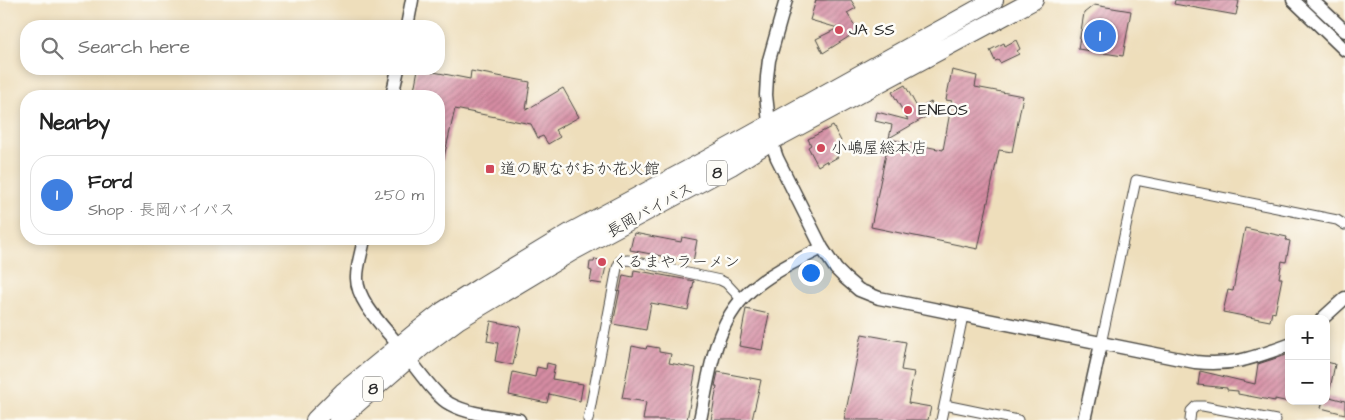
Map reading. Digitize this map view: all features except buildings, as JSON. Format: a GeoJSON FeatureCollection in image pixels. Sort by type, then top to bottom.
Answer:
{"type":"FeatureCollection","features":[{"type":"Feature","properties":{"kind":"highway","name":"長岡バイパス"},"geometry":{"type":"LineString","coordinates":[[770,133],[994,0]]}},
{"type":"Feature","properties":{"kind":"highway","name":"長岡バイパス"},"geometry":{"type":"LineString","coordinates":[[338,420],[404,352],[415,333],[443,311],[521,262],[573,231],[1034,0]]}},
{"type":"Feature","properties":{"kind":"highway","name":"長岡バイパス"},"geometry":{"type":"LineString","coordinates":[[315,420],[343,392],[404,352]]}},
{"type":"Feature","properties":{"kind":"highway"},"geometry":{"type":"LineString","coordinates":[[305,420],[343,392]]}},
{"type":"Feature","properties":{"kind":"street"},"geometry":{"type":"LineString","coordinates":[[408,20],[412,0]]}},
{"type":"Feature","properties":{"kind":"street"},"geometry":{"type":"LineString","coordinates":[[786,0],[766,77],[770,133],[777,158],[822,248],[836,269],[859,290],[879,298],[1194,362],[1213,364],[1233,363],[1262,356],[1285,347]]}},
{"type":"Feature","properties":{"kind":"street"},"geometry":{"type":"LineString","coordinates":[[1293,0],[1345,50]]}},
{"type":"Feature","properties":{"kind":"street"},"geometry":{"type":"LineString","coordinates":[[1312,0],[1345,31]]}},
{"type":"Feature","properties":{"kind":"street"},"geometry":{"type":"LineString","coordinates":[[393,90],[397,75]]}},
{"type":"Feature","properties":{"kind":"street"},"geometry":{"type":"LineString","coordinates":[[1084,420],[1136,180],[1337,220],[1345,224]]}},
{"type":"Feature","properties":{"kind":"street"},"geometry":{"type":"LineString","coordinates":[[363,245],[356,276],[360,295],[366,306],[440,396],[449,404],[472,412],[519,420]]}},
{"type":"Feature","properties":{"kind":"street"},"geometry":{"type":"LineString","coordinates":[[700,420],[713,352],[728,317],[741,299],[755,286],[822,248]]}},
{"type":"Feature","properties":{"kind":"street"},"geometry":{"type":"LineString","coordinates":[[588,420],[617,268],[620,261],[628,260],[720,280],[726,283],[741,299]]}},
{"type":"Feature","properties":{"kind":"street"},"geometry":{"type":"LineString","coordinates":[[1326,315],[1345,298]]}},
{"type":"Feature","properties":{"kind":"street"},"geometry":{"type":"LineString","coordinates":[[941,420],[963,316]]}},
{"type":"Feature","properties":{"kind":"street"},"geometry":{"type":"LineString","coordinates":[[944,405],[994,418],[1018,420]]}},
{"type":"Feature","properties":{"kind":"street"},"geometry":{"type":"LineString","coordinates":[[1190,420],[1191,411],[1196,406],[1203,406],[1276,420]]}},
{"type":"Feature","properties":{"kind":"place","name":"JA SS"},"geometry":{"type":"Point","coordinates":[839,30]}},
{"type":"Feature","properties":{"kind":"place","name":"Ford"},"geometry":{"type":"Point","coordinates":[1100,36]}},
{"type":"Feature","properties":{"kind":"place","name":"ENEOS"},"geometry":{"type":"Point","coordinates":[908,110]}},
{"type":"Feature","properties":{"kind":"place","name":"小嶋屋総本店"},"geometry":{"type":"Point","coordinates":[821,148]}},
{"type":"Feature","properties":{"kind":"place","name":"道の駅ながおか花火館"},"geometry":{"type":"Point","coordinates":[490,169]}},
{"type":"Feature","properties":{"kind":"place","name":"くるまやラーメン"},"geometry":{"type":"Point","coordinates":[602,262]}}]}
